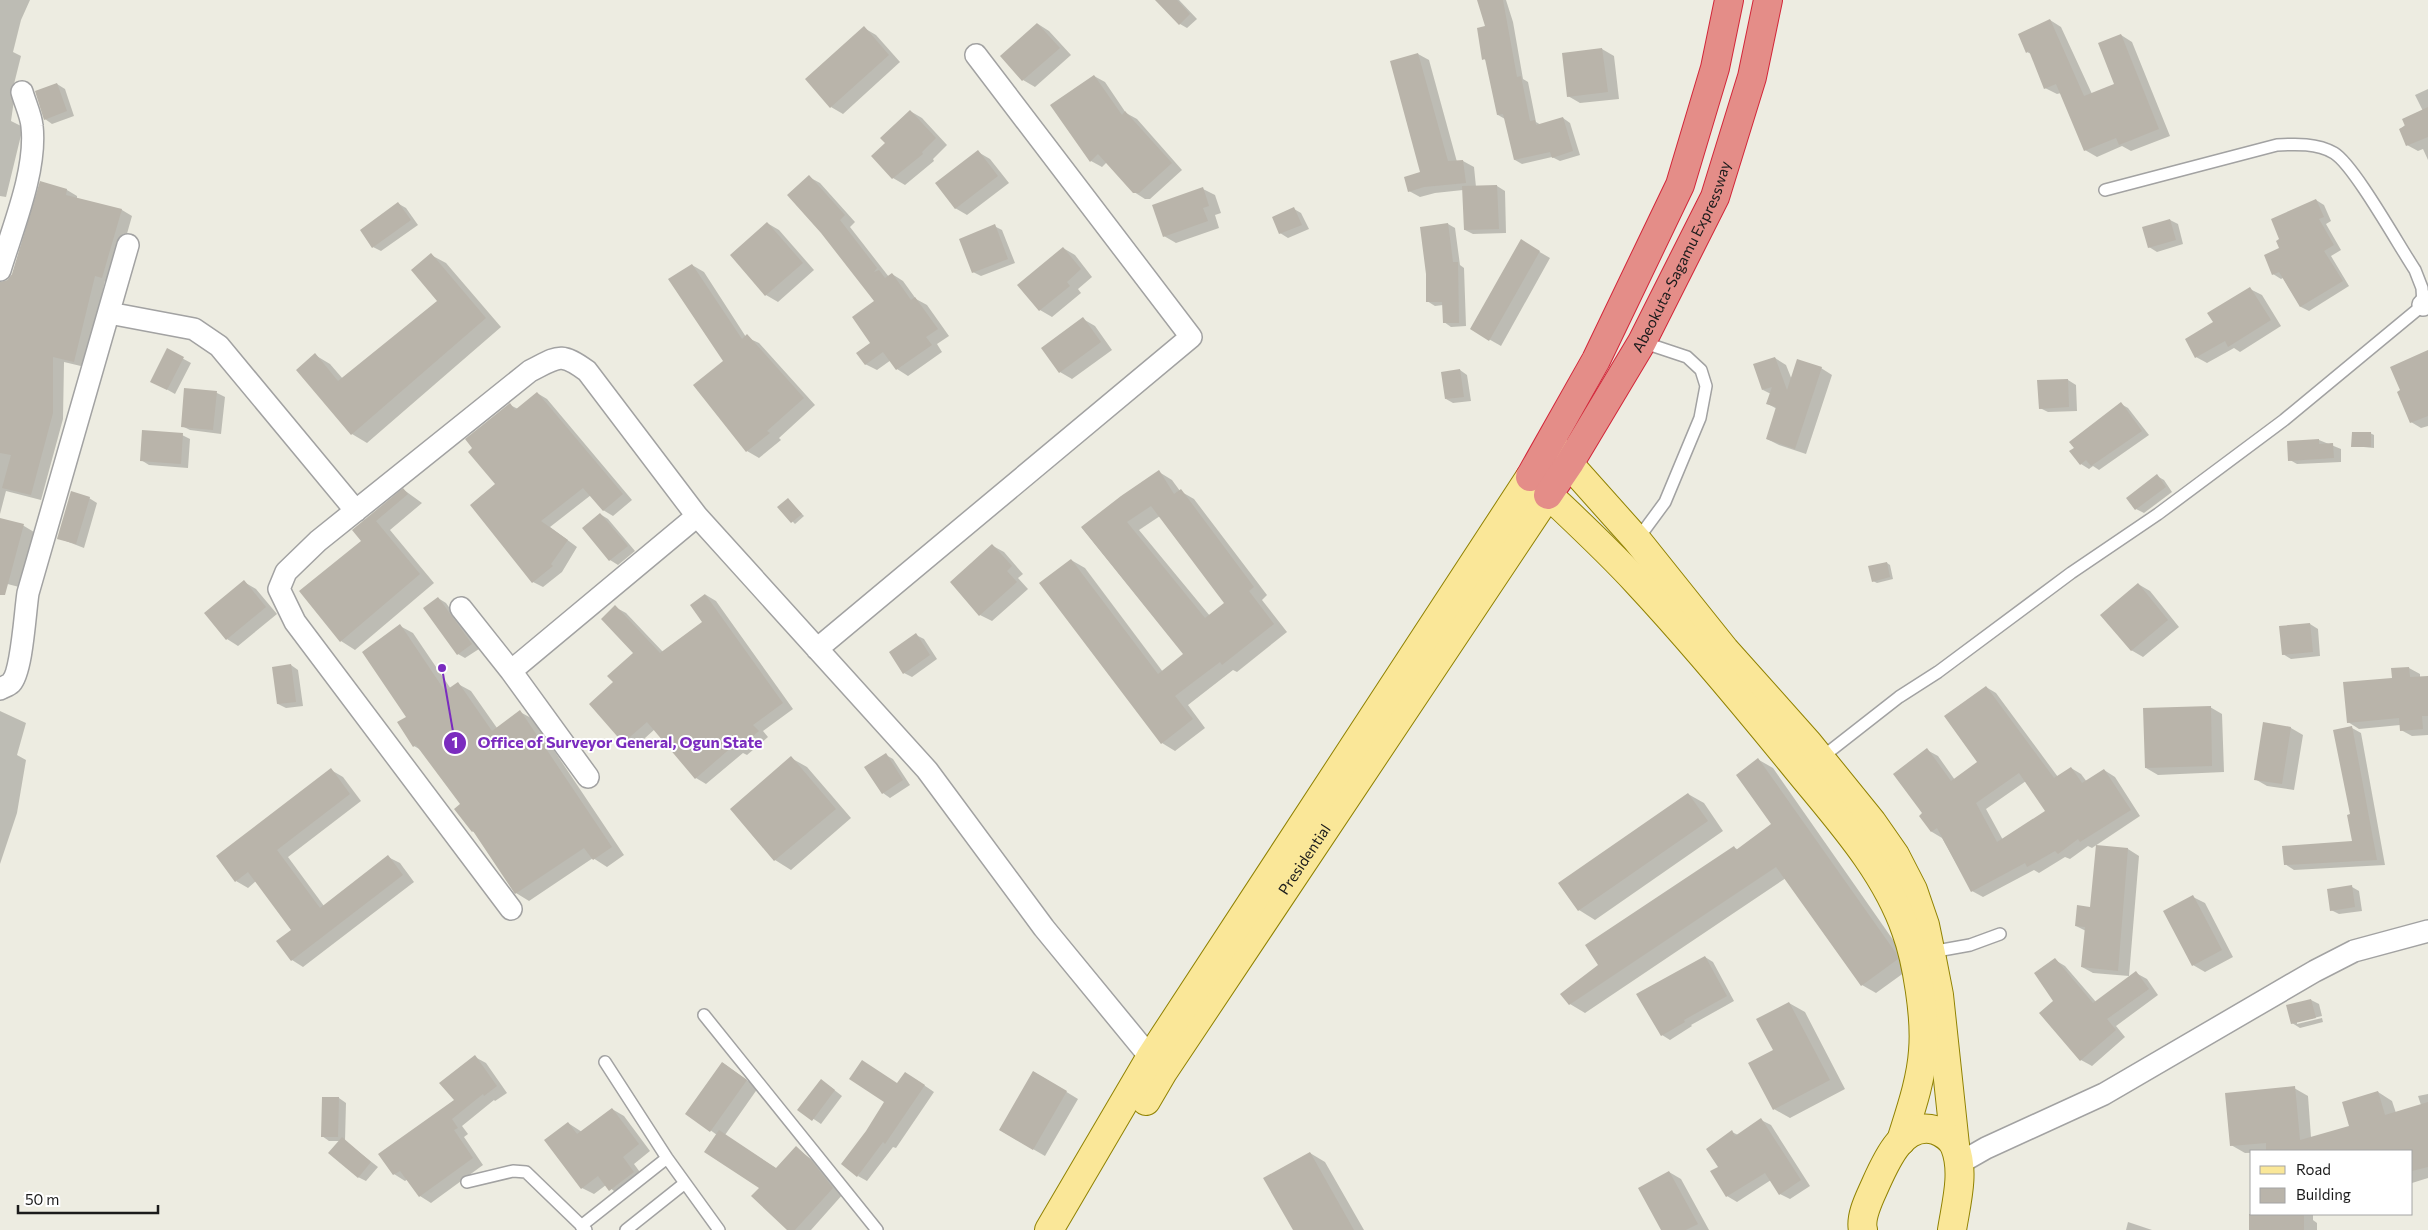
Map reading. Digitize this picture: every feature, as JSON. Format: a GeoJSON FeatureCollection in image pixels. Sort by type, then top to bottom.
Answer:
{"type":"FeatureCollection","features":[{"type":"Feature","properties":{"kind":"highway","name":"Abeokuta-Sagamu Expressway"},"geometry":{"type":"LineString","coordinates":[[1539,486],[1550,443],[1596,360],[1680,185],[1715,68],[1729,0]]}},
{"type":"Feature","properties":{"kind":"highway","name":"Abeokuta-Sagamu Expressway"},"geometry":{"type":"LineString","coordinates":[[1539,486],[1569,464],[1642,342],[1715,197],[1752,77],[1768,0]]}},
{"type":"Feature","properties":{"kind":"main road"},"geometry":{"type":"LineString","coordinates":[[1715,68],[1716,0]]}},
{"type":"Feature","properties":{"kind":"main road"},"geometry":{"type":"LineString","coordinates":[[1752,77],[1779,0]]}},
{"type":"Feature","properties":{"kind":"main road"},"geometry":{"type":"LineString","coordinates":[[1550,443],[1637,540],[1725,650],[1821,758],[1872,822],[1895,855],[1913,890],[1931,952],[1939,995],[1957,1155],[1958,1190],[1952,1230]]}},
{"type":"Feature","properties":{"kind":"main road"},"geometry":{"type":"LineString","coordinates":[[1049,1230],[1539,486],[1596,538],[1698,649],[1848,831],[1892,898],[1907,932],[1914,964],[1920,999],[1923,1050],[1917,1086],[1901,1141]]}},
{"type":"Feature","properties":{"kind":"main road"},"geometry":{"type":"LineString","coordinates":[[1071,1230],[1156,1065]]}},
{"type":"Feature","properties":{"kind":"main road"},"geometry":{"type":"LineString","coordinates":[[1862,1229],[1867,1203],[1884,1165],[1901,1141],[1915,1130],[1930,1129],[1943,1133],[1957,1155]]}},
{"type":"Feature","properties":{"kind":"street"},"geometry":{"type":"LineString","coordinates":[[818,649],[1191,337],[976,55]]}},
{"type":"Feature","properties":{"kind":"street"},"geometry":{"type":"LineString","coordinates":[[0,270],[31,156],[32,125],[22,92]]}},
{"type":"Feature","properties":{"kind":"street"},"geometry":{"type":"LineString","coordinates":[[0,689],[11,683],[20,662],[22,631],[28,593],[128,245]]}},
{"type":"Feature","properties":{"kind":"street"},"geometry":{"type":"LineString","coordinates":[[109,313],[194,329],[219,346],[356,511]]}},
{"type":"Feature","properties":{"kind":"street"},"geometry":{"type":"LineString","coordinates":[[510,909],[295,622],[279,589],[286,572],[318,541],[530,371],[556,358],[570,359],[587,371],[697,516],[926,770],[1044,928],[1156,1065]]}},
{"type":"Feature","properties":{"kind":"street"},"geometry":{"type":"LineString","coordinates":[[511,671],[697,516]]}},
{"type":"Feature","properties":{"kind":"street"},"geometry":{"type":"LineString","coordinates":[[461,608],[511,671],[588,777]]}},
{"type":"Feature","properties":{"kind":"street"},"geometry":{"type":"LineString","coordinates":[[1957,1155],[1986,1148],[2104,1094],[2354,950],[2428,931]]}},
{"type":"Feature","properties":{"kind":"lane"},"geometry":{"type":"LineString","coordinates":[[1821,758],[1899,697],[1938,672],[2071,573],[2174,502],[2284,420],[2425,303],[2415,270],[2350,170],[2334,153],[2318,147],[2298,144],[2277,145],[2104,190]]}},
{"type":"Feature","properties":{"kind":"lane"},"geometry":{"type":"LineString","coordinates":[[1637,540],[1665,502],[1700,418],[1706,386],[1701,370],[1687,357],[1642,342]]}},
{"type":"Feature","properties":{"kind":"lane"},"geometry":{"type":"LineString","coordinates":[[1931,952],[1970,945],[2000,934]]}},
{"type":"Feature","properties":{"kind":"lane"},"geometry":{"type":"LineString","coordinates":[[704,1015],[877,1230]]}},
{"type":"Feature","properties":{"kind":"lane"},"geometry":{"type":"LineString","coordinates":[[605,1062],[666,1158],[719,1230]]}},
{"type":"Feature","properties":{"kind":"lane"},"geometry":{"type":"LineString","coordinates":[[467,1182],[513,1171],[526,1172],[584,1228],[666,1158]]}},
{"type":"Feature","properties":{"kind":"lane"},"geometry":{"type":"LineString","coordinates":[[626,1230],[685,1183]]}},
{"type":"Feature","properties":{"kind":"building"},"geometry":{"type":"Polygon","coordinates":[[[1155,0],[1177,0],[1190,14],[1179,25],[1155,0]]]}},
{"type":"Feature","properties":{"kind":"building"},"geometry":{"type":"Polygon","coordinates":[[[1477,0],[1503,0],[1517,77],[1521,76],[1530,121],[1535,120],[1536,125],[1563,117],[1573,151],[1552,158],[1550,152],[1514,160],[1503,114],[1497,115],[1485,59],[1482,60],[1477,28],[1485,26],[1477,0]]]}},
{"type":"Feature","properties":{"kind":"building"},"geometry":{"type":"Polygon","coordinates":[[[2050,19],[2084,96],[2114,84],[2098,43],[2121,34],[2159,129],[2119,145],[2116,138],[2084,151],[2056,84],[2044,89],[2029,51],[2026,53],[2018,34],[2050,19]]]}},
{"type":"Feature","properties":{"kind":"building"},"geometry":{"type":"Polygon","coordinates":[[[1037,23],[1060,48],[1022,81],[1000,56],[1037,23]]]}},
{"type":"Feature","properties":{"kind":"building"},"geometry":{"type":"Polygon","coordinates":[[[864,26],[889,55],[830,108],[805,79],[864,26]]]}},
{"type":"Feature","properties":{"kind":"building"},"geometry":{"type":"Polygon","coordinates":[[[1602,48],[1608,92],[1567,97],[1562,53],[1602,48]]]}},
{"type":"Feature","properties":{"kind":"building"},"geometry":{"type":"Polygon","coordinates":[[[1418,53],[1448,161],[1463,160],[1466,183],[1424,187],[1408,192],[1404,177],[1420,172],[1390,61],[1418,53]]]}},
{"type":"Feature","properties":{"kind":"building"},"geometry":{"type":"Polygon","coordinates":[[[1094,75],[1122,115],[1125,111],[1172,163],[1139,193],[1133,193],[1098,154],[1090,162],[1050,105],[1094,75]]]}},
{"type":"Feature","properties":{"kind":"building"},"geometry":{"type":"Polygon","coordinates":[[[57,83],[67,111],[44,120],[35,91],[57,83]]]}},
{"type":"Feature","properties":{"kind":"building"},"geometry":{"type":"Polygon","coordinates":[[[2428,107],[2428,137],[2406,146],[2399,129],[2405,126],[2402,119],[2428,107]]]}},
{"type":"Feature","properties":{"kind":"building"},"geometry":{"type":"Polygon","coordinates":[[[910,110],[936,138],[922,152],[923,154],[892,179],[871,156],[885,143],[880,138],[910,110]]]}},
{"type":"Feature","properties":{"kind":"building"},"geometry":{"type":"Polygon","coordinates":[[[978,150],[998,176],[955,209],[935,183],[978,150]]]}},
{"type":"Feature","properties":{"kind":"building"},"geometry":{"type":"Polygon","coordinates":[[[809,175],[845,215],[840,220],[877,268],[874,272],[879,270],[885,278],[892,273],[911,300],[915,297],[938,329],[926,337],[932,345],[896,370],[883,352],[865,365],[856,353],[870,343],[852,317],[874,301],[821,233],[787,195],[809,175]]]}},
{"type":"Feature","properties":{"kind":"building"},"geometry":{"type":"Polygon","coordinates":[[[40,181],[67,189],[66,195],[122,209],[102,278],[95,276],[74,362],[53,357],[53,413],[31,495],[2,488],[11,455],[0,453],[0,282],[8,280],[12,274],[40,181]]]}},
{"type":"Feature","properties":{"kind":"building"},"geometry":{"type":"Polygon","coordinates":[[[1497,185],[1499,229],[1464,230],[1462,186],[1497,185]]]}},
{"type":"Feature","properties":{"kind":"building"},"geometry":{"type":"Polygon","coordinates":[[[1203,187],[1209,206],[1203,208],[1208,221],[1163,237],[1152,205],[1203,187]]]}},
{"type":"Feature","properties":{"kind":"building"},"geometry":{"type":"Polygon","coordinates":[[[2316,199],[2324,217],[2319,219],[2334,245],[2324,251],[2343,281],[2300,307],[2279,272],[2272,275],[2264,255],[2279,248],[2276,241],[2279,239],[2271,219],[2316,199]]]}},
{"type":"Feature","properties":{"kind":"building"},"geometry":{"type":"Polygon","coordinates":[[[398,202],[411,220],[372,248],[360,230],[398,202]]]}},
{"type":"Feature","properties":{"kind":"building"},"geometry":{"type":"Polygon","coordinates":[[[1294,207],[1302,225],[1279,234],[1272,217],[1294,207]]]}},
{"type":"Feature","properties":{"kind":"building"},"geometry":{"type":"Polygon","coordinates":[[[2170,219],[2176,240],[2148,248],[2142,227],[2170,219]]]}},
{"type":"Feature","properties":{"kind":"building"},"geometry":{"type":"Polygon","coordinates":[[[767,222],[803,263],[765,296],[730,255],[767,222]]]}},
{"type":"Feature","properties":{"kind":"building"},"geometry":{"type":"Polygon","coordinates":[[[1448,223],[1453,262],[1458,262],[1459,323],[1443,323],[1442,302],[1426,302],[1426,274],[1420,227],[1448,223]]]}},
{"type":"Feature","properties":{"kind":"building"},"geometry":{"type":"Polygon","coordinates":[[[995,224],[1008,259],[972,273],[959,239],[995,224]]]}},
{"type":"Feature","properties":{"kind":"building"},"geometry":{"type":"Polygon","coordinates":[[[1521,239],[1540,251],[1489,341],[1470,329],[1521,239]]]}},
{"type":"Feature","properties":{"kind":"building"},"geometry":{"type":"Polygon","coordinates":[[[1063,247],[1081,269],[1067,282],[1070,286],[1039,311],[1017,285],[1063,247]]]}},
{"type":"Feature","properties":{"kind":"building"},"geometry":{"type":"Polygon","coordinates":[[[431,253],[486,318],[351,435],[296,370],[315,353],[338,381],[437,301],[411,270],[431,253]]]}},
{"type":"Feature","properties":{"kind":"building"},"geometry":{"type":"Polygon","coordinates":[[[692,264],[742,339],[747,334],[804,398],[767,431],[770,433],[746,452],[693,385],[723,361],[668,279],[692,264]]]}},
{"type":"Feature","properties":{"kind":"building"},"geometry":{"type":"Polygon","coordinates":[[[2250,287],[2271,320],[2228,347],[2225,341],[2195,358],[2185,339],[2213,322],[2207,313],[2250,287]]]}},
{"type":"Feature","properties":{"kind":"building"},"geometry":{"type":"Polygon","coordinates":[[[1083,317],[1101,342],[1059,373],[1041,348],[1083,317]]]}},
{"type":"Feature","properties":{"kind":"building"},"geometry":{"type":"Polygon","coordinates":[[[167,348],[184,357],[167,390],[150,382],[167,348]]]}},
{"type":"Feature","properties":{"kind":"building"},"geometry":{"type":"Polygon","coordinates":[[[2428,350],[2428,416],[2410,423],[2397,392],[2400,390],[2390,367],[2428,350]]]}},
{"type":"Feature","properties":{"kind":"building"},"geometry":{"type":"Polygon","coordinates":[[[1775,357],[1787,390],[1797,359],[1822,367],[1795,449],[1766,439],[1776,407],[1766,404],[1772,387],[1762,390],[1753,364],[1775,357]]]}},
{"type":"Feature","properties":{"kind":"building"},"geometry":{"type":"Polygon","coordinates":[[[1460,369],[1464,397],[1445,399],[1441,372],[1460,369]]]}},
{"type":"Feature","properties":{"kind":"building"},"geometry":{"type":"Polygon","coordinates":[[[2068,379],[2069,407],[2039,409],[2037,380],[2068,379]]]}},
{"type":"Feature","properties":{"kind":"building"},"geometry":{"type":"Polygon","coordinates":[[[184,388],[217,391],[213,430],[181,427],[184,388]]]}},
{"type":"Feature","properties":{"kind":"building"},"geometry":{"type":"Polygon","coordinates":[[[537,392],[623,494],[603,511],[583,488],[541,521],[568,540],[551,564],[553,566],[532,583],[470,505],[495,484],[468,452],[472,448],[465,439],[510,403],[515,410],[537,392]]]}},
{"type":"Feature","properties":{"kind":"building"},"geometry":{"type":"Polygon","coordinates":[[[2121,402],[2142,431],[2091,466],[2086,460],[2080,465],[2069,451],[2074,448],[2069,442],[2121,402]]]}},
{"type":"Feature","properties":{"kind":"building"},"geometry":{"type":"Polygon","coordinates":[[[142,430],[183,433],[181,464],[140,461],[142,430]]]}},
{"type":"Feature","properties":{"kind":"building"},"geometry":{"type":"Polygon","coordinates":[[[2352,432],[2371,432],[2371,447],[2351,447],[2352,432]]]}},
{"type":"Feature","properties":{"kind":"building"},"geometry":{"type":"Polygon","coordinates":[[[2319,439],[2319,444],[2333,443],[2334,458],[2288,461],[2287,441],[2319,439]]]}},
{"type":"Feature","properties":{"kind":"building"},"geometry":{"type":"Polygon","coordinates":[[[1159,470],[1174,494],[1181,489],[1254,587],[1249,591],[1274,624],[1222,665],[1220,662],[1175,696],[1193,719],[1161,744],[1039,583],[1071,559],[1158,674],[1183,654],[1081,527],[1159,470]],[[1151,506],[1127,522],[1205,618],[1224,603],[1151,506]]]}},
{"type":"Feature","properties":{"kind":"building"},"geometry":{"type":"Polygon","coordinates":[[[2157,474],[2166,487],[2135,510],[2126,498],[2157,474]]]}},
{"type":"Feature","properties":{"kind":"building"},"geometry":{"type":"Polygon","coordinates":[[[403,488],[408,494],[376,521],[420,574],[340,642],[299,591],[361,541],[352,530],[403,488]]]}},
{"type":"Feature","properties":{"kind":"building"},"geometry":{"type":"Polygon","coordinates":[[[71,491],[90,497],[76,544],[57,539],[71,491]]]}},
{"type":"Feature","properties":{"kind":"building"},"geometry":{"type":"Polygon","coordinates":[[[788,498],[802,514],[791,523],[777,507],[788,498]]]}},
{"type":"Feature","properties":{"kind":"building"},"geometry":{"type":"Polygon","coordinates":[[[600,513],[628,546],[609,561],[582,528],[600,513]]]}},
{"type":"Feature","properties":{"kind":"building"},"geometry":{"type":"Polygon","coordinates":[[[0,518],[24,524],[5,595],[0,595],[0,518]]]}},
{"type":"Feature","properties":{"kind":"building"},"geometry":{"type":"Polygon","coordinates":[[[992,544],[1012,566],[1007,571],[1017,582],[979,616],[950,582],[992,544]]]}},
{"type":"Feature","properties":{"kind":"building"},"geometry":{"type":"Polygon","coordinates":[[[1887,562],[1890,577],[1872,582],[1868,566],[1887,562]]]}},
{"type":"Feature","properties":{"kind":"building"},"geometry":{"type":"Polygon","coordinates":[[[244,580],[266,607],[226,640],[204,613],[244,580]]]}},
{"type":"Feature","properties":{"kind":"building"},"geometry":{"type":"Polygon","coordinates":[[[2138,583],[2168,620],[2131,651],[2100,615],[2138,583]]]}},
{"type":"Feature","properties":{"kind":"building"},"geometry":{"type":"Polygon","coordinates":[[[705,594],[783,703],[753,725],[759,731],[736,750],[733,746],[695,779],[647,722],[623,743],[589,704],[613,682],[607,676],[633,653],[601,619],[615,605],[660,653],[702,622],[690,605],[705,594]]]}},
{"type":"Feature","properties":{"kind":"building"},"geometry":{"type":"Polygon","coordinates":[[[438,597],[472,644],[457,655],[423,608],[438,597]]]}},
{"type":"Feature","properties":{"kind":"building"},"geometry":{"type":"Polygon","coordinates":[[[2310,623],[2313,652],[2282,655],[2279,626],[2310,623]]]}},
{"type":"Feature","properties":{"kind":"building"},"geometry":{"type":"Polygon","coordinates":[[[400,624],[445,691],[458,682],[492,731],[520,710],[612,847],[593,860],[584,848],[515,894],[473,831],[454,809],[460,804],[416,745],[413,747],[397,722],[406,717],[362,652],[400,624]]]}},
{"type":"Feature","properties":{"kind":"building"},"geometry":{"type":"Polygon","coordinates":[[[916,633],[930,655],[903,674],[889,652],[916,633]]]}},
{"type":"Feature","properties":{"kind":"building"},"geometry":{"type":"Polygon","coordinates":[[[291,664],[296,702],[277,704],[272,667],[291,664]]]}},
{"type":"Feature","properties":{"kind":"building"},"geometry":{"type":"Polygon","coordinates":[[[2409,667],[2410,677],[2428,676],[2428,716],[2422,716],[2423,729],[2400,731],[2399,718],[2347,723],[2343,682],[2392,678],[2391,668],[2409,667]]]}},
{"type":"Feature","properties":{"kind":"building"},"geometry":{"type":"Polygon","coordinates":[[[1986,686],[2054,778],[2071,767],[2082,783],[2104,769],[2131,810],[2080,842],[2078,839],[2058,854],[2055,851],[2027,867],[2025,863],[1971,892],[1937,828],[1931,832],[1919,816],[1922,813],[1893,774],[1927,748],[1951,781],[1977,762],[1944,716],[1986,686]],[[2019,773],[1976,803],[1997,842],[2045,811],[2019,773]]]}},
{"type":"Feature","properties":{"kind":"building"},"geometry":{"type":"Polygon","coordinates":[[[2211,706],[2212,766],[2145,768],[2143,708],[2211,706]]]}},
{"type":"Feature","properties":{"kind":"building"},"geometry":{"type":"Polygon","coordinates":[[[2263,722],[2291,727],[2282,784],[2254,780],[2263,722]]]}},
{"type":"Feature","properties":{"kind":"building"},"geometry":{"type":"Polygon","coordinates":[[[2352,726],[2377,860],[2284,865],[2282,846],[2352,841],[2347,815],[2350,814],[2333,730],[2352,726]]]}},
{"type":"Feature","properties":{"kind":"building"},"geometry":{"type":"Polygon","coordinates":[[[886,753],[903,780],[882,794],[864,767],[886,753]]]}},
{"type":"Feature","properties":{"kind":"building"},"geometry":{"type":"Polygon","coordinates":[[[791,756],[836,809],[774,861],[730,809],[791,756]]]}},
{"type":"Feature","properties":{"kind":"building"},"geometry":{"type":"Polygon","coordinates":[[[1758,758],[1896,953],[1898,959],[1861,986],[1776,867],[1569,1005],[1560,994],[1598,965],[1585,945],[1734,846],[1736,850],[1771,824],[1736,775],[1758,758]]]}},
{"type":"Feature","properties":{"kind":"building"},"geometry":{"type":"Polygon","coordinates":[[[331,768],[350,794],[277,850],[320,908],[388,855],[403,875],[291,961],[276,941],[291,930],[248,872],[235,882],[216,856],[331,768]]]}},
{"type":"Feature","properties":{"kind":"building"},"geometry":{"type":"Polygon","coordinates":[[[1688,793],[1708,821],[1578,911],[1558,883],[1688,793]]]}},
{"type":"Feature","properties":{"kind":"building"},"geometry":{"type":"Polygon","coordinates":[[[2096,845],[2128,848],[2118,971],[2081,967],[2085,927],[2075,926],[2077,905],[2090,907],[2096,845]]]}},
{"type":"Feature","properties":{"kind":"building"},"geometry":{"type":"Polygon","coordinates":[[[2352,885],[2355,907],[2330,911],[2327,889],[2352,885]]]}},
{"type":"Feature","properties":{"kind":"building"},"geometry":{"type":"Polygon","coordinates":[[[2193,895],[2222,950],[2192,966],[2163,911],[2193,895]]]}},
{"type":"Feature","properties":{"kind":"building"},"geometry":{"type":"Polygon","coordinates":[[[1705,956],[1727,996],[1684,1020],[1685,1022],[1661,1036],[1636,994],[1705,956]]]}},
{"type":"Feature","properties":{"kind":"building"},"geometry":{"type":"Polygon","coordinates":[[[2055,958],[2093,1003],[2136,971],[2149,989],[2107,1019],[2116,1030],[2080,1061],[2039,1013],[2053,1001],[2034,973],[2055,958]]]}},
{"type":"Feature","properties":{"kind":"building"},"geometry":{"type":"Polygon","coordinates":[[[2311,999],[2316,1018],[2291,1024],[2286,1005],[2311,999]]]}},
{"type":"Feature","properties":{"kind":"building"},"geometry":{"type":"Polygon","coordinates":[[[1789,1002],[1830,1080],[1773,1110],[1748,1063],[1773,1050],[1756,1019],[1789,1002]]]}},
{"type":"Feature","properties":{"kind":"building"},"geometry":{"type":"Polygon","coordinates":[[[475,1055],[497,1086],[484,1096],[483,1094],[452,1119],[458,1128],[454,1130],[473,1158],[419,1197],[400,1171],[393,1175],[378,1154],[454,1100],[439,1083],[475,1055]]]}},
{"type":"Feature","properties":{"kind":"building"},"geometry":{"type":"Polygon","coordinates":[[[862,1060],[897,1083],[905,1072],[925,1085],[885,1144],[883,1142],[857,1177],[841,1164],[866,1131],[884,1102],[849,1079],[862,1060]]]}},
{"type":"Feature","properties":{"kind":"building"},"geometry":{"type":"Polygon","coordinates":[[[722,1062],[747,1080],[710,1132],[685,1114],[722,1062]]]}},
{"type":"Feature","properties":{"kind":"building"},"geometry":{"type":"Polygon","coordinates":[[[1033,1071],[1067,1091],[1033,1150],[999,1130],[1033,1071]]]}},
{"type":"Feature","properties":{"kind":"building"},"geometry":{"type":"Polygon","coordinates":[[[821,1079],[835,1090],[812,1121],[797,1110],[821,1079]]]}},
{"type":"Feature","properties":{"kind":"building"},"geometry":{"type":"Polygon","coordinates":[[[2295,1086],[2300,1140],[2349,1126],[2342,1102],[2378,1091],[2385,1115],[2428,1102],[2428,1167],[2413,1171],[2413,1150],[2266,1150],[2266,1143],[2230,1146],[2225,1093],[2295,1086]]]}},
{"type":"Feature","properties":{"kind":"building"},"geometry":{"type":"Polygon","coordinates":[[[322,1097],[339,1097],[338,1137],[321,1137],[322,1097]]]}},
{"type":"Feature","properties":{"kind":"building"},"geometry":{"type":"Polygon","coordinates":[[[612,1108],[639,1144],[623,1157],[634,1172],[609,1191],[598,1176],[581,1189],[544,1140],[568,1122],[577,1134],[612,1108]]]}},
{"type":"Feature","properties":{"kind":"building"},"geometry":{"type":"Polygon","coordinates":[[[1761,1118],[1801,1180],[1779,1195],[1765,1173],[1726,1197],[1710,1171],[1718,1167],[1706,1149],[1732,1130],[1735,1136],[1761,1118]]]}},
{"type":"Feature","properties":{"kind":"building"},"geometry":{"type":"Polygon","coordinates":[[[719,1130],[776,1168],[796,1146],[811,1160],[833,1188],[795,1230],[787,1230],[751,1196],[759,1188],[704,1152],[719,1130]]]}},
{"type":"Feature","properties":{"kind":"building"},"geometry":{"type":"Polygon","coordinates":[[[342,1137],[371,1162],[358,1178],[328,1153],[342,1137]]]}},
{"type":"Feature","properties":{"kind":"building"},"geometry":{"type":"Polygon","coordinates":[[[1310,1152],[1354,1230],[1293,1230],[1263,1178],[1310,1152]]]}},
{"type":"Feature","properties":{"kind":"building"},"geometry":{"type":"Polygon","coordinates":[[[1669,1171],[1698,1224],[1686,1230],[1661,1230],[1638,1188],[1669,1171]]]}},
{"type":"Feature","properties":{"kind":"building"},"geometry":{"type":"Polygon","coordinates":[[[2249,1214],[2304,1215],[2304,1230],[2249,1230],[2249,1214]]]}},
{"type":"Feature","properties":{"kind":"place","name":"Office of Surveyor General, Ogun State"},"geometry":{"type":"Point","coordinates":[442,668]}}]}
